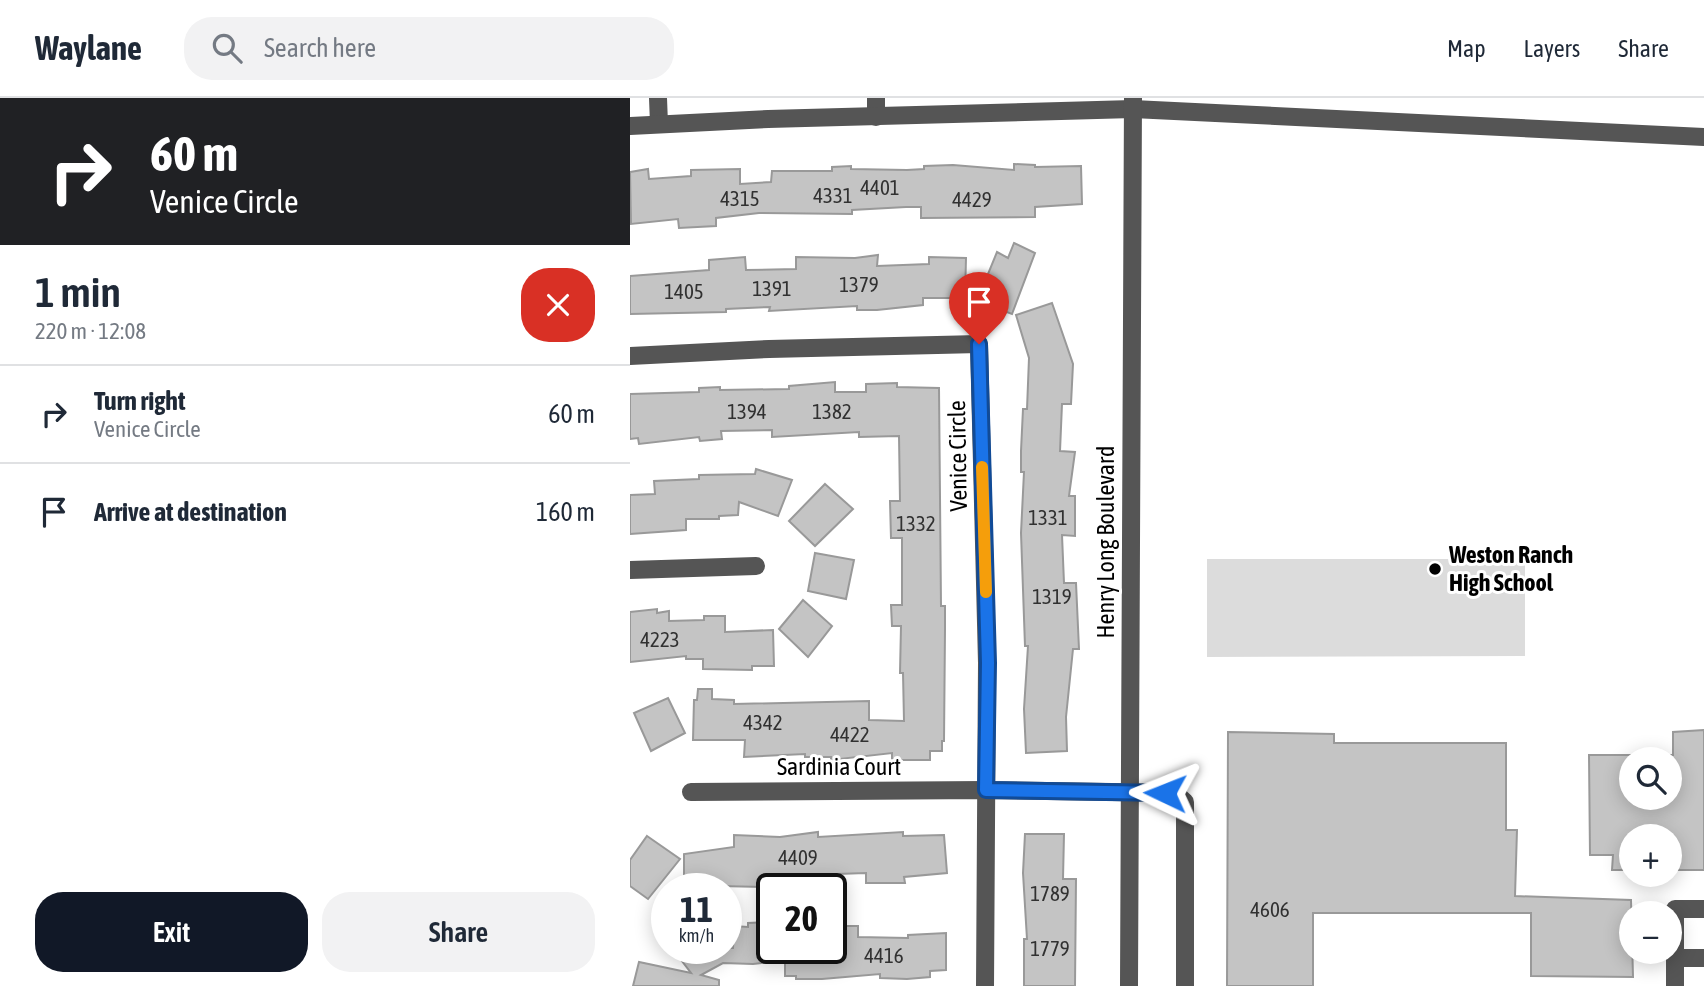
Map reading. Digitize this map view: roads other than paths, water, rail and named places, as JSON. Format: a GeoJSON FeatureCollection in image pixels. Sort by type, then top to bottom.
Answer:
{"type":"FeatureCollection","features":[{"type":"Feature","properties":{"kind":"street"},"geometry":{"type":"LineString","coordinates":[[658,98],[659,124]]}},
{"type":"Feature","properties":{"kind":"street"},"geometry":{"type":"LineString","coordinates":[[876,98],[876,117]]}},
{"type":"Feature","properties":{"kind":"street"},"geometry":{"type":"LineString","coordinates":[[630,126],[876,117],[1133,103],[1704,136]]}},
{"type":"Feature","properties":{"kind":"street","name":"Henry Long Boulevard"},"geometry":{"type":"LineString","coordinates":[[1129,986],[1133,103]]}},
{"type":"Feature","properties":{"kind":"street","name":"Venice Circle"},"geometry":{"type":"LineString","coordinates":[[630,356],[769,349],[979,344],[988,663],[985,986]]}},
{"type":"Feature","properties":{"kind":"street"},"geometry":{"type":"LineString","coordinates":[[630,570],[756,566]]}},
{"type":"Feature","properties":{"kind":"street"},"geometry":{"type":"LineString","coordinates":[[986,790],[1175,793],[1185,802],[1185,986]]}},
{"type":"Feature","properties":{"kind":"street","name":"Sardinia Court"},"geometry":{"type":"LineString","coordinates":[[691,792],[986,790]]}},
{"type":"Feature","properties":{"kind":"street"},"geometry":{"type":"LineString","coordinates":[[1682,909],[1704,909]]}},
{"type":"Feature","properties":{"kind":"street"},"geometry":{"type":"LineString","coordinates":[[1682,958],[1704,958]]}},
{"type":"Feature","properties":{"kind":"street"},"geometry":{"type":"LineString","coordinates":[[1675,964],[1675,986]]}},
{"type":"Feature","properties":{"kind":"place","name":"Weston Ranch High School"},"geometry":{"type":"Point","coordinates":[1435,569]}}]}
